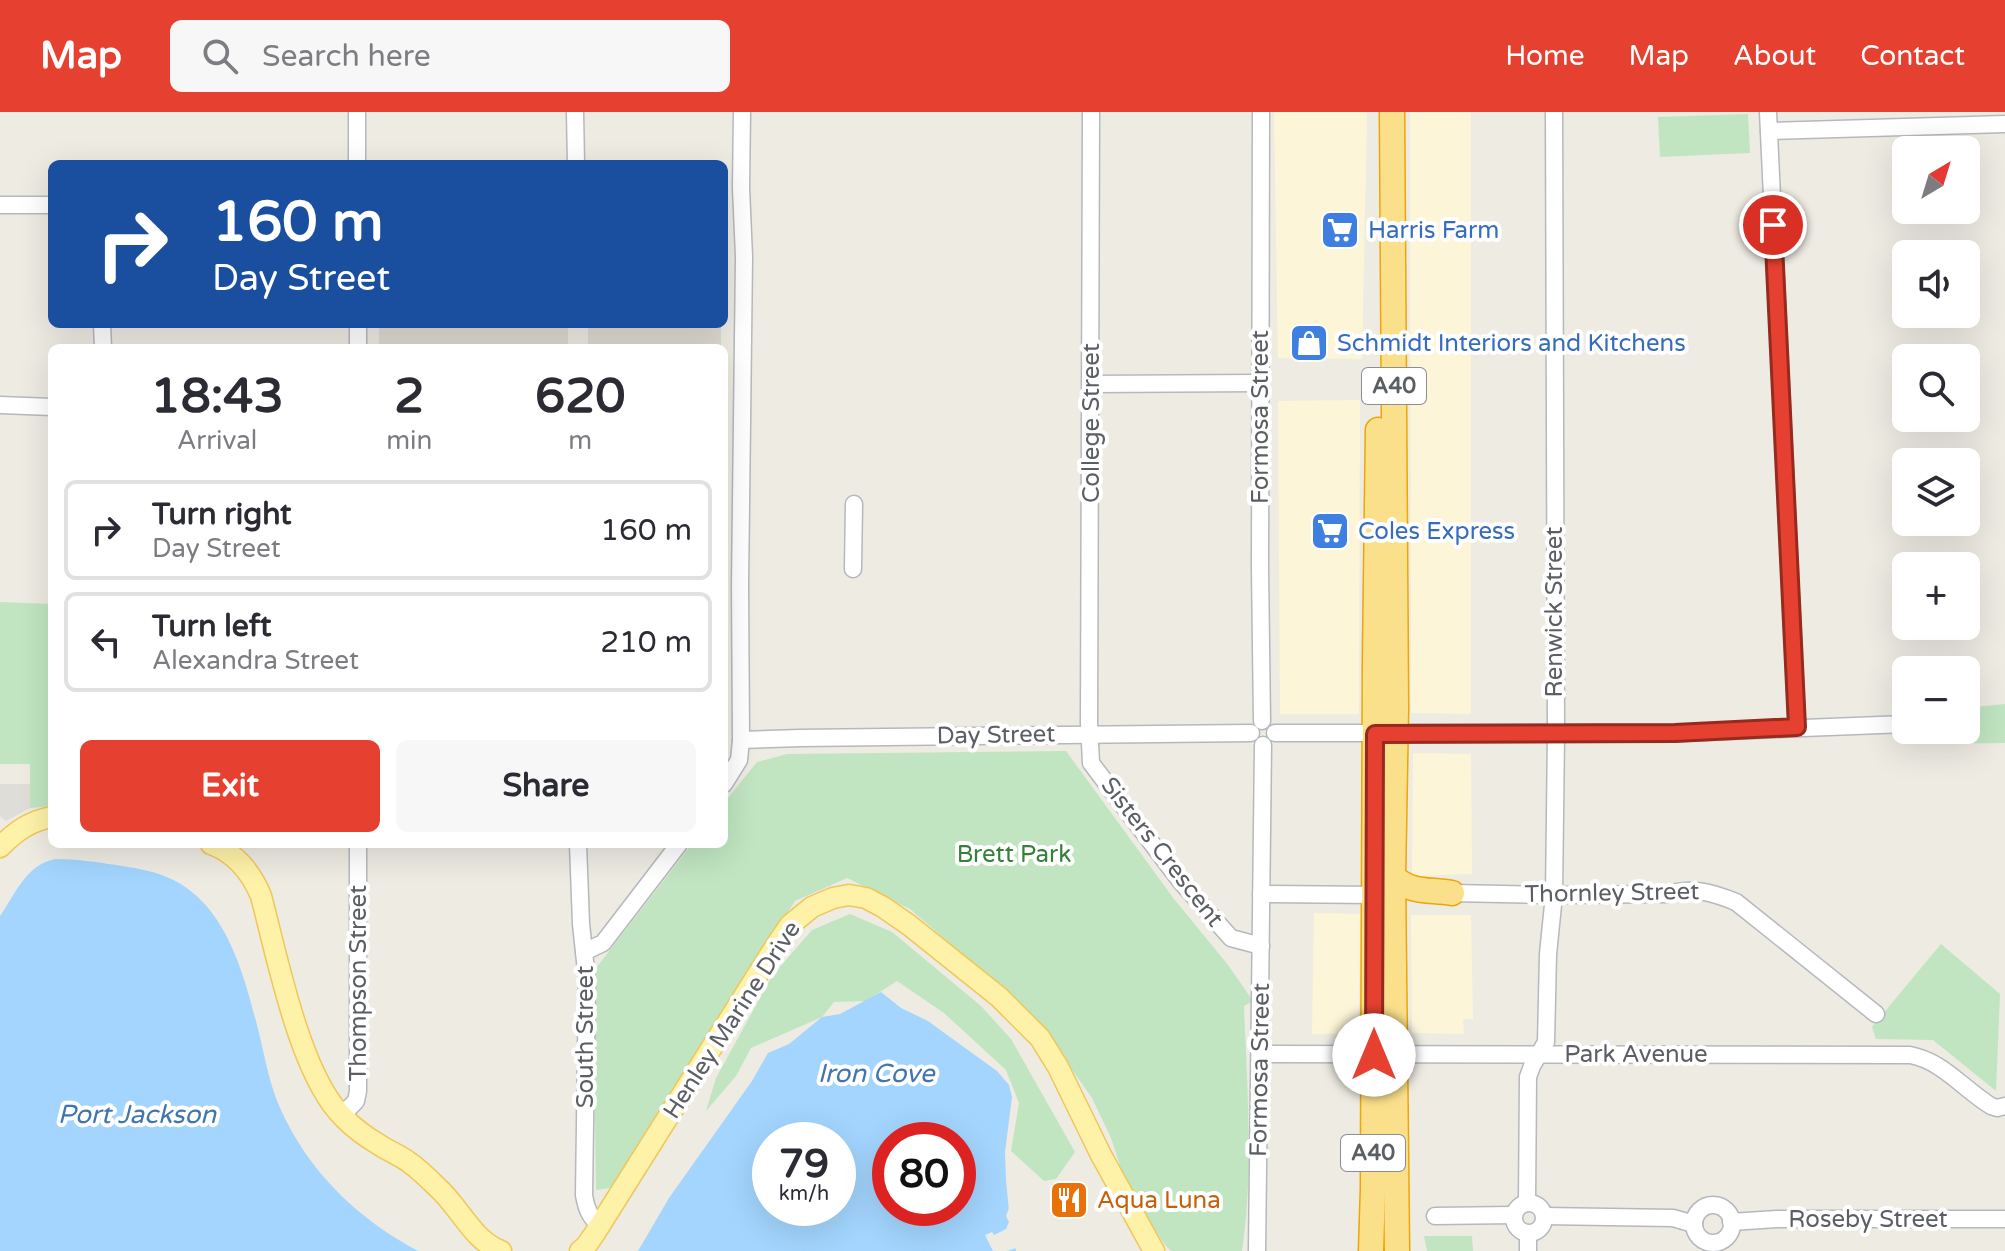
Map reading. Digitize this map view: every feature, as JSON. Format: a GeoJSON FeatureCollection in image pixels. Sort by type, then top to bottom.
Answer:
{"type":"FeatureCollection","features":[{"type":"Feature","properties":{"kind":"highway","name":"A40"},"geometry":{"type":"LineString","coordinates":[[1371,1251],[1373,1189],[1385,1055],[1393,877],[1385,734],[1378,112]]}},
{"type":"Feature","properties":{"kind":"highway","name":"A40"},"geometry":{"type":"LineString","coordinates":[[1392,112],[1385,734],[1375,895],[1397,1251]]}},
{"type":"Feature","properties":{"kind":"highway"},"geometry":{"type":"LineString","coordinates":[[1393,877],[1414,890],[1452,893]]}},
{"type":"Feature","properties":{"kind":"main road"},"geometry":{"type":"LineString","coordinates":[[0,847],[26,825],[48,818]]}},
{"type":"Feature","properties":{"kind":"main road"},"geometry":{"type":"LineString","coordinates":[[219,848],[240,862],[256,884],[291,1006],[323,1091],[341,1116],[367,1137],[410,1162],[450,1199],[481,1239],[501,1251]]}},
{"type":"Feature","properties":{"kind":"main road","name":"Henley Marine Drive"},"geometry":{"type":"LineString","coordinates":[[580,1251],[600,1225],[790,925],[822,902],[849,895],[866,898],[909,925],[999,997],[1040,1038],[1154,1251]]}},
{"type":"Feature","properties":{"kind":"street"},"geometry":{"type":"LineString","coordinates":[[357,112],[357,160]]}},
{"type":"Feature","properties":{"kind":"street"},"geometry":{"type":"LineString","coordinates":[[575,112],[576,160]]}},
{"type":"Feature","properties":{"kind":"street"},"geometry":{"type":"LineString","coordinates":[[728,778],[739,760],[741,740],[732,585],[744,257],[733,188],[742,112]]}},
{"type":"Feature","properties":{"kind":"street","name":"College Street"},"geometry":{"type":"LineString","coordinates":[[1089,734],[1091,112]]}},
{"type":"Feature","properties":{"kind":"street","name":"Formosa Street"},"geometry":{"type":"LineString","coordinates":[[1257,1251],[1263,733],[1260,568],[1261,112]]}},
{"type":"Feature","properties":{"kind":"street","name":"Renwick Street"},"geometry":{"type":"LineString","coordinates":[[1527,1203],[1528,1077],[1546,1042],[1548,954],[1554,895],[1554,112]]}},
{"type":"Feature","properties":{"kind":"street"},"geometry":{"type":"LineString","coordinates":[[1768,112],[1797,727]]}},
{"type":"Feature","properties":{"kind":"street"},"geometry":{"type":"LineString","coordinates":[[1769,131],[2005,124]]}},
{"type":"Feature","properties":{"kind":"street"},"geometry":{"type":"LineString","coordinates":[[0,205],[48,205]]}},
{"type":"Feature","properties":{"kind":"street"},"geometry":{"type":"LineString","coordinates":[[1091,384],[1260,383]]}},
{"type":"Feature","properties":{"kind":"street"},"geometry":{"type":"LineString","coordinates":[[0,405],[48,407]]}},
{"type":"Feature","properties":{"kind":"street"},"geometry":{"type":"LineString","coordinates":[[853,569],[854,504]]}},
{"type":"Feature","properties":{"kind":"street","name":"Day Street"},"geometry":{"type":"LineString","coordinates":[[741,740],[1089,734],[1675,733],[1892,724]]}},
{"type":"Feature","properties":{"kind":"street","name":"Sisters Crescent"},"geometry":{"type":"LineString","coordinates":[[1089,734],[1091,763],[1181,882],[1231,938],[1261,946]]}},
{"type":"Feature","properties":{"kind":"street","name":"Thompson Street"},"geometry":{"type":"LineString","coordinates":[[341,1116],[356,1101],[358,1091],[358,848]]}},
{"type":"Feature","properties":{"kind":"street","name":"South Street"},"geometry":{"type":"LineString","coordinates":[[578,848],[587,980],[584,1195],[586,1208],[600,1225]]}},
{"type":"Feature","properties":{"kind":"street"},"geometry":{"type":"LineString","coordinates":[[584,952],[603,943],[676,848]]}},
{"type":"Feature","properties":{"kind":"street","name":"Thornley Street"},"geometry":{"type":"LineString","coordinates":[[1452,893],[1667,894],[1684,889],[1712,893],[1736,902],[1876,1014]]}},
{"type":"Feature","properties":{"kind":"street"},"geometry":{"type":"LineString","coordinates":[[1261,894],[1375,895]]}},
{"type":"Feature","properties":{"kind":"street","name":"Park Avenue"},"geometry":{"type":"LineString","coordinates":[[1260,1054],[1910,1055],[1939,1066],[1986,1103],[2001,1107]]}},
{"type":"Feature","properties":{"kind":"street"},"geometry":{"type":"LineString","coordinates":[[1527,1203],[1536,1205],[1544,1216],[1540,1228],[1533,1233],[1518,1229],[1515,1225],[1517,1208],[1527,1203]]}},
{"type":"Feature","properties":{"kind":"street"},"geometry":{"type":"LineString","coordinates":[[1709,1206],[1721,1207],[1730,1216],[1731,1222],[1729,1234],[1714,1243],[1698,1235],[1694,1224],[1698,1212],[1709,1206]]}},
{"type":"Feature","properties":{"kind":"street"},"geometry":{"type":"LineString","coordinates":[[1435,1216],[1514,1215]]}},
{"type":"Feature","properties":{"kind":"street"},"geometry":{"type":"LineString","coordinates":[[1544,1216],[1673,1218],[1694,1224]]}},
{"type":"Feature","properties":{"kind":"street","name":"Roseby Street"},"geometry":{"type":"LineString","coordinates":[[1731,1222],[1777,1219],[2005,1219]]}},
{"type":"Feature","properties":{"kind":"street"},"geometry":{"type":"LineString","coordinates":[[1528,1233],[1528,1251]]}},
{"type":"Feature","properties":{"kind":"shaded area"},"geometry":{"type":"Polygon","coordinates":[[[1274,112],[1367,112],[1362,359],[1278,358],[1274,112]]]}},
{"type":"Feature","properties":{"kind":"shaded area"},"geometry":{"type":"Polygon","coordinates":[[[1410,112],[1471,112],[1471,714],[1411,713],[1410,112]]]}},
{"type":"Feature","properties":{"kind":"shaded area"},"geometry":{"type":"Polygon","coordinates":[[[379,328],[568,328],[568,344],[379,344],[379,328]]]}},
{"type":"Feature","properties":{"kind":"shaded area"},"geometry":{"type":"Polygon","coordinates":[[[588,328],[721,328],[721,344],[588,344],[588,328]]]}},
{"type":"Feature","properties":{"kind":"shaded area"},"geometry":{"type":"Polygon","coordinates":[[[1360,400],[1359,714],[1280,714],[1278,401],[1360,400]]]}},
{"type":"Feature","properties":{"kind":"shaded area"},"geometry":{"type":"Polygon","coordinates":[[[1413,753],[1471,754],[1472,874],[1412,876],[1413,753]]]}},
{"type":"Feature","properties":{"kind":"shaded area"},"geometry":{"type":"Polygon","coordinates":[[[0,784],[30,784],[30,808],[6,821],[0,816],[0,784]]]}},
{"type":"Feature","properties":{"kind":"shaded area"},"geometry":{"type":"Polygon","coordinates":[[[1314,913],[1361,914],[1358,1034],[1312,1034],[1314,913]]]}},
{"type":"Feature","properties":{"kind":"shaded area"},"geometry":{"type":"Polygon","coordinates":[[[1411,915],[1471,915],[1473,1019],[1463,1019],[1464,1034],[1412,1033],[1411,915]]]}},
{"type":"Feature","properties":{"kind":"green space"},"geometry":{"type":"Polygon","coordinates":[[[1748,114],[1750,153],[1660,157],[1658,117],[1748,114]]]}},
{"type":"Feature","properties":{"kind":"green space"},"geometry":{"type":"Polygon","coordinates":[[[0,602],[48,604],[48,806],[30,808],[30,764],[0,764],[0,602]]]}},
{"type":"Feature","properties":{"kind":"green space"},"geometry":{"type":"Polygon","coordinates":[[[2005,704],[2005,743],[1980,743],[1980,707],[2005,704]]]}},
{"type":"Feature","properties":{"kind":"green space","name":"Brett Park"},"geometry":{"type":"Polygon","coordinates":[[[1066,751],[1253,1001],[1244,1006],[1249,1160],[1242,1251],[1171,1251],[1127,1187],[1111,1138],[1092,1098],[1044,1030],[910,909],[847,878],[795,901],[610,1188],[596,1190],[593,972],[689,848],[728,848],[728,798],[757,762],[787,754],[1066,751]]]}},
{"type":"Feature","properties":{"kind":"green space"},"geometry":{"type":"Polygon","coordinates":[[[850,914],[892,932],[981,1006],[1011,1039],[1075,1152],[1056,1179],[1044,1181],[1011,1151],[1019,1103],[1006,1070],[944,1013],[897,981],[866,1001],[834,1002],[822,1017],[751,1048],[736,1076],[706,1111],[716,1078],[772,976],[812,930],[850,914]]]}},
{"type":"Feature","properties":{"kind":"green space"},"geometry":{"type":"Polygon","coordinates":[[[1941,944],[2000,994],[1996,1091],[1933,1040],[1876,1039],[1872,1027],[1941,944]]]}},
{"type":"Feature","properties":{"kind":"green space"},"geometry":{"type":"Polygon","coordinates":[[[1424,1236],[1472,1236],[1473,1251],[1427,1251],[1424,1236]]]}},
{"type":"Feature","properties":{"kind":"water","name":"Port Jackson"},"geometry":{"type":"Polygon","coordinates":[[[55,859],[156,873],[189,889],[205,904],[219,922],[239,964],[273,1090],[292,1133],[321,1173],[356,1209],[418,1251],[0,1251],[0,916],[29,874],[36,867],[55,859]]]}},
{"type":"Feature","properties":{"kind":"water","name":"Iron Cove"},"geometry":{"type":"Polygon","coordinates":[[[881,992],[901,1008],[928,1021],[997,1071],[1009,1085],[1012,1097],[1005,1152],[1006,1180],[1016,1251],[638,1251],[669,1198],[752,1081],[768,1053],[789,1044],[822,1017],[840,1014],[881,992]]]}},
{"type":"Feature","properties":{"kind":"pier"},"geometry":{"type":"Polygon","coordinates":[[[1012,1206],[1019,1247],[993,1251],[985,1235],[992,1232],[994,1235],[1006,1229],[1009,1222],[1006,1216],[1012,1206]]]}},
{"type":"Feature","properties":{"kind":"place","name":"Harris Farm"},"geometry":{"type":"Point","coordinates":[1340,230]}},
{"type":"Feature","properties":{"kind":"place","name":"Schmidt Interiors and Kitchens"},"geometry":{"type":"Point","coordinates":[1309,343]}},
{"type":"Feature","properties":{"kind":"place","name":"Coles Express"},"geometry":{"type":"Point","coordinates":[1330,531]}},
{"type":"Feature","properties":{"kind":"place","name":"Aqua Luna"},"geometry":{"type":"Point","coordinates":[1069,1200]}},
{"type":"Feature","properties":{"kind":"route"},"geometry":{"type":"LineString","coordinates":[[1374,1055],[1375,734],[1675,733],[1797,727],[1773,225]]}}]}
